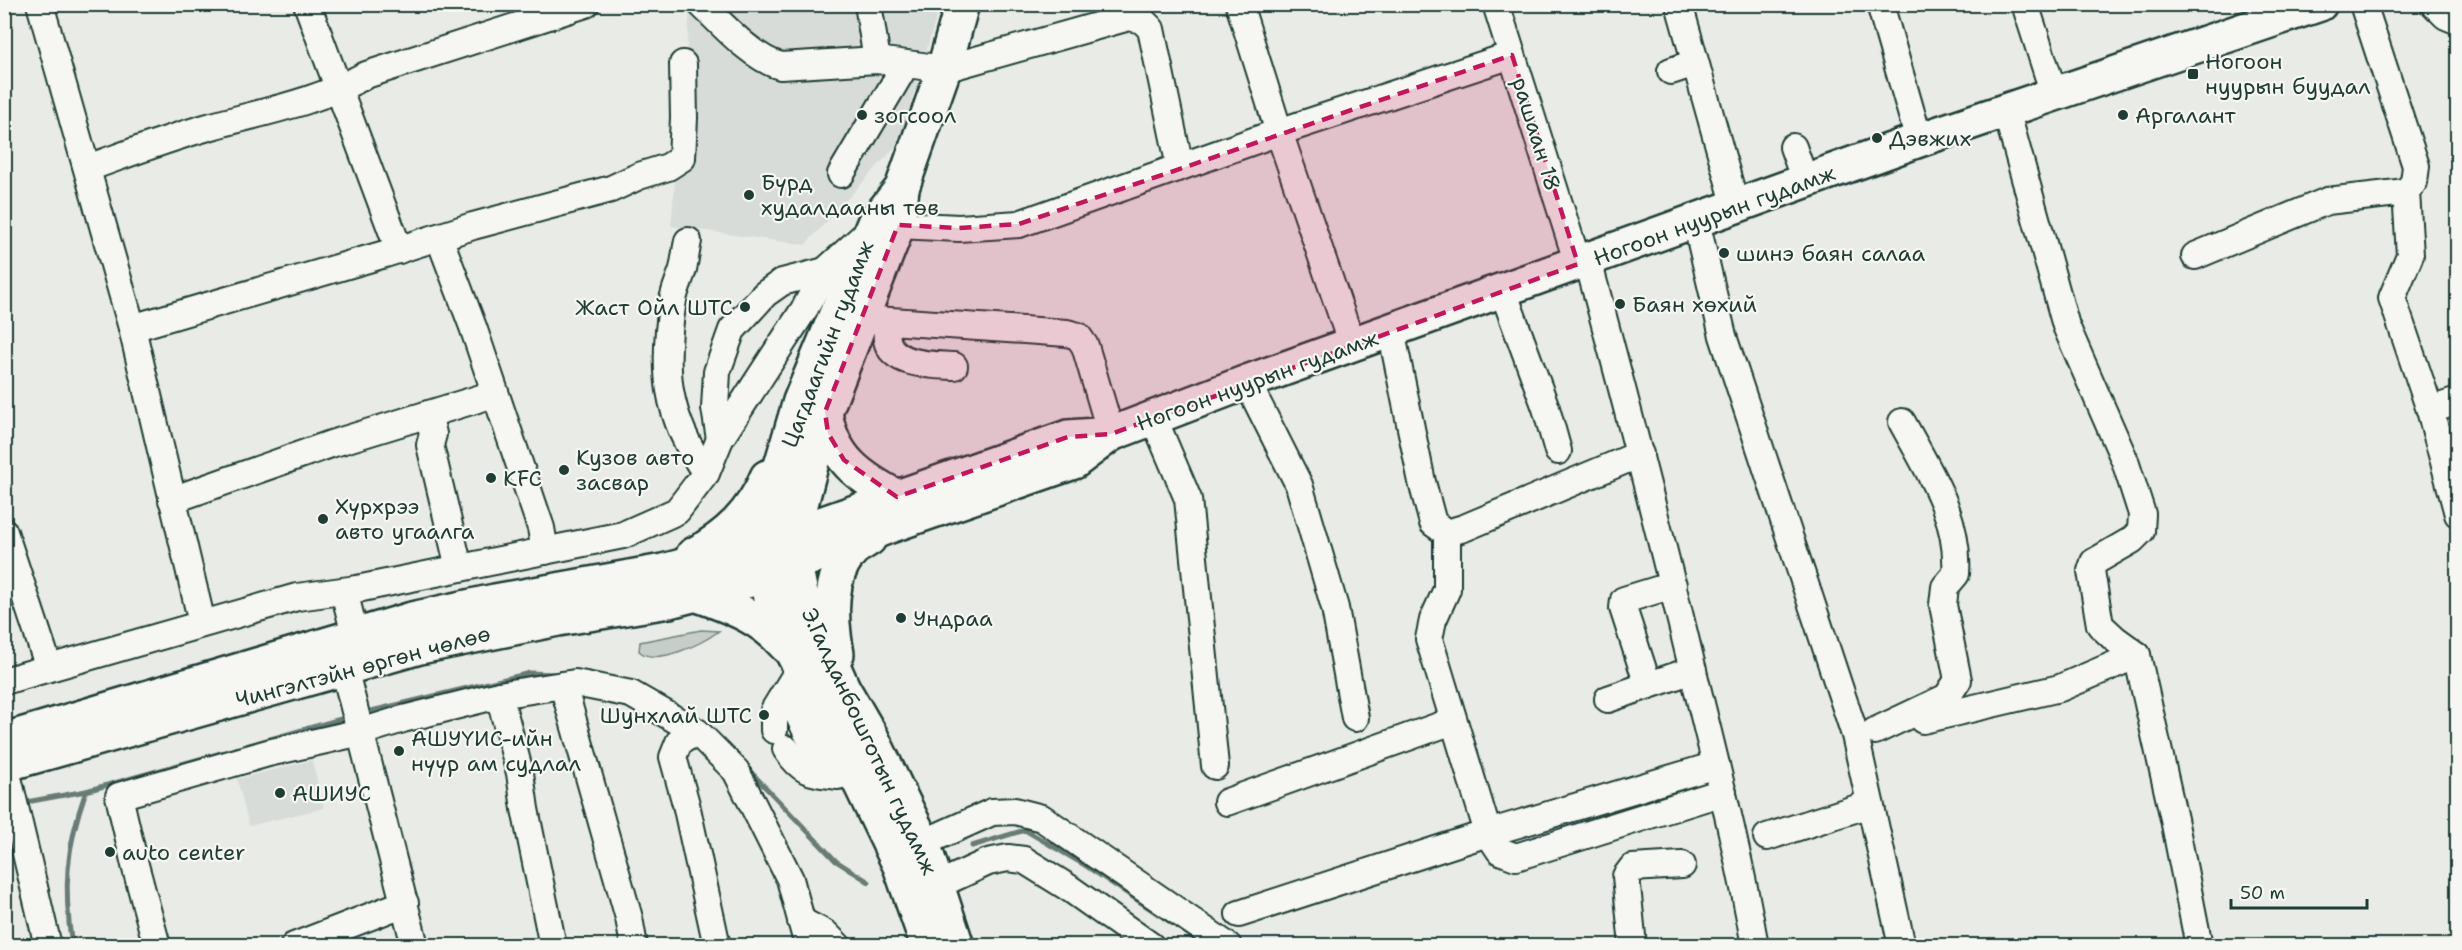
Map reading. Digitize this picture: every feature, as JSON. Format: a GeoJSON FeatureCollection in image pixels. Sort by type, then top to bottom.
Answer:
{"type":"FeatureCollection","features":[{"type":"Feature","properties":{"kind":"main road","name":"Цагдаагийн гудамж"},"geometry":{"type":"LineString","coordinates":[[779,555],[777,479],[813,406],[884,227],[902,188],[944,69],[962,4]]}},
{"type":"Feature","properties":{"kind":"main road","name":"Ногоон нуурын гудамж"},"geometry":{"type":"LineString","coordinates":[[779,555],[892,512],[1068,437],[1111,434],[1247,381],[1919,140],[2320,4]]}},
{"type":"Feature","properties":{"kind":"main road","name":"Цагдаагийн гудамж"},"geometry":{"type":"LineString","coordinates":[[813,406],[875,320],[884,227]]}},
{"type":"Feature","properties":{"kind":"main road"},"geometry":{"type":"LineString","coordinates":[[813,406],[844,460],[871,483],[892,512],[850,552],[839,573],[832,597],[833,634],[843,688]]}},
{"type":"Feature","properties":{"kind":"main road"},"geometry":{"type":"LineString","coordinates":[[663,571],[697,553],[731,529],[757,501],[813,406]]}},
{"type":"Feature","properties":{"kind":"main road","name":"Чингэлтэйн өргөн чөлөө"},"geometry":{"type":"LineString","coordinates":[[4,740],[355,634],[449,611],[663,571],[779,555]]}},
{"type":"Feature","properties":{"kind":"main road","name":"Чингэлтэйн өргөн чөлөө"},"geometry":{"type":"LineString","coordinates":[[10,799],[347,681],[411,649],[501,629],[698,595],[779,555]]}},
{"type":"Feature","properties":{"kind":"main road","name":"Э.Галданбошготын гудамж"},"geometry":{"type":"LineString","coordinates":[[779,555],[771,598],[793,670],[842,776],[900,866],[928,945]]}},
{"type":"Feature","properties":{"kind":"main road","name":"Э.Галданбошготын гудамж"},"geometry":{"type":"LineString","coordinates":[[779,555],[801,594],[843,688],[872,738],[923,843],[957,945]]}},
{"type":"Feature","properties":{"kind":"main road"},"geometry":{"type":"LineString","coordinates":[[698,595],[739,610],[760,621],[776,634],[793,670]]}},
{"type":"Feature","properties":{"kind":"street"},"geometry":{"type":"LineString","coordinates":[[40,4],[132,328],[202,623]]}},
{"type":"Feature","properties":{"kind":"street"},"geometry":{"type":"LineString","coordinates":[[307,4],[399,250]]}},
{"type":"Feature","properties":{"kind":"street"},"geometry":{"type":"LineString","coordinates":[[88,168],[205,128],[292,106],[340,88],[366,75],[586,4]]}},
{"type":"Feature","properties":{"kind":"street"},"geometry":{"type":"LineString","coordinates":[[700,4],[732,34],[771,64],[781,66],[877,60],[944,69],[1129,17],[1142,20],[1151,29],[1180,167]]}},
{"type":"Feature","properties":{"kind":"street"},"geometry":{"type":"LineString","coordinates":[[868,4],[877,60]]}},
{"type":"Feature","properties":{"kind":"street"},"geometry":{"type":"LineString","coordinates":[[1239,4],[1279,132],[1352,345]]}},
{"type":"Feature","properties":{"kind":"street","name":"рашаан 18"},"geometry":{"type":"LineString","coordinates":[[1496,4],[1583,262],[1641,454],[1723,792],[1755,945]]}},
{"type":"Feature","properties":{"kind":"street"},"geometry":{"type":"LineString","coordinates":[[1679,4],[1736,207]]}},
{"type":"Feature","properties":{"kind":"street"},"geometry":{"type":"LineString","coordinates":[[1880,4],[1919,140]]}},
{"type":"Feature","properties":{"kind":"street"},"geometry":{"type":"LineString","coordinates":[[2025,4],[2054,94]]}},
{"type":"Feature","properties":{"kind":"street"},"geometry":{"type":"LineString","coordinates":[[2363,4],[2416,166],[2414,182],[2406,192],[2410,255],[2392,298],[2430,410],[2457,514]]}},
{"type":"Feature","properties":{"kind":"street"},"geometry":{"type":"LineString","coordinates":[[2434,4],[2446,16],[2457,21]]}},
{"type":"Feature","properties":{"kind":"street"},"geometry":{"type":"LineString","coordinates":[[720,439],[715,408],[717,372],[732,330],[765,294],[782,282],[825,271],[884,227],[959,228],[1019,224],[1279,132],[1512,55]]}},
{"type":"Feature","properties":{"kind":"street"},"geometry":{"type":"LineString","coordinates":[[1671,71],[1695,63]]}},
{"type":"Feature","properties":{"kind":"street"},"geometry":{"type":"LineString","coordinates":[[132,328],[439,237],[611,189],[639,176],[668,167],[682,158],[683,64]]}},
{"type":"Feature","properties":{"kind":"street"},"geometry":{"type":"LineString","coordinates":[[841,174],[906,64]]}},
{"type":"Feature","properties":{"kind":"street"},"geometry":{"type":"LineString","coordinates":[[2006,110],[2066,326],[2125,461],[2142,514],[2141,531],[2132,540],[2094,562],[2091,570],[2100,625],[2137,655],[2175,819],[2199,945]]}},
{"type":"Feature","properties":{"kind":"street"},"geometry":{"type":"LineString","coordinates":[[1794,147],[1805,181]]}},
{"type":"Feature","properties":{"kind":"street"},"geometry":{"type":"LineString","coordinates":[[2195,256],[2327,201],[2406,192]]}},
{"type":"Feature","properties":{"kind":"street"},"geometry":{"type":"LineString","coordinates":[[1696,221],[1723,336],[1864,729],[1870,804],[1902,945]]}},
{"type":"Feature","properties":{"kind":"street"},"geometry":{"type":"LineString","coordinates":[[439,237],[473,327],[540,528],[545,551]]}},
{"type":"Feature","properties":{"kind":"street"},"geometry":{"type":"LineString","coordinates":[[688,241],[684,266],[673,298],[667,379],[679,428],[706,473]]}},
{"type":"Feature","properties":{"kind":"street"},"geometry":{"type":"LineString","coordinates":[[4,681],[297,597],[345,591],[624,535],[677,511],[706,473],[720,439],[805,308],[825,271]]}},
{"type":"Feature","properties":{"kind":"street"},"geometry":{"type":"LineString","coordinates":[[1503,291],[1546,408],[1558,451]]}},
{"type":"Feature","properties":{"kind":"street"},"geometry":{"type":"LineString","coordinates":[[875,320],[892,350],[912,363],[954,366]]}},
{"type":"Feature","properties":{"kind":"street"},"geometry":{"type":"LineString","coordinates":[[875,320],[1067,333],[1078,336],[1085,346],[1111,434]]}},
{"type":"Feature","properties":{"kind":"street"},"geometry":{"type":"LineString","coordinates":[[1391,330],[1422,482],[1433,523],[1447,533]]}},
{"type":"Feature","properties":{"kind":"street"},"geometry":{"type":"LineString","coordinates":[[1247,381],[1299,485],[1335,608],[1354,718]]}},
{"type":"Feature","properties":{"kind":"street"},"geometry":{"type":"LineString","coordinates":[[172,501],[331,444],[494,394]]}},
{"type":"Feature","properties":{"kind":"street"},"geometry":{"type":"LineString","coordinates":[[2430,410],[2457,401]]}},
{"type":"Feature","properties":{"kind":"street"},"geometry":{"type":"LineString","coordinates":[[428,414],[433,434],[430,446],[449,570],[449,611]]}},
{"type":"Feature","properties":{"kind":"street"},"geometry":{"type":"LineString","coordinates":[[1154,419],[1188,499],[1205,647],[1215,766]]}},
{"type":"Feature","properties":{"kind":"street"},"geometry":{"type":"LineString","coordinates":[[1864,729],[1947,697],[1958,680],[1943,605],[1945,587],[1956,574],[1954,538],[1942,495],[1902,422]]}},
{"type":"Feature","properties":{"kind":"street"},"geometry":{"type":"LineString","coordinates":[[1447,533],[1641,454]]}},
{"type":"Feature","properties":{"kind":"street"},"geometry":{"type":"LineString","coordinates":[[4,532],[49,668]]}},
{"type":"Feature","properties":{"kind":"street"},"geometry":{"type":"LineString","coordinates":[[1447,533],[1447,589],[1433,620],[1428,639],[1488,833],[1500,851],[1516,857],[1723,792]]}},
{"type":"Feature","properties":{"kind":"street"},"geometry":{"type":"LineString","coordinates":[[1648,685],[1623,608],[1624,600],[1672,585]]}},
{"type":"Feature","properties":{"kind":"street"},"geometry":{"type":"LineString","coordinates":[[345,591],[355,634]]}},
{"type":"Feature","properties":{"kind":"street"},"geometry":{"type":"LineString","coordinates":[[1864,729],[2060,687],[2137,655]]}},
{"type":"Feature","properties":{"kind":"street"},"geometry":{"type":"LineString","coordinates":[[793,670],[774,710],[780,739],[799,766],[807,771],[842,776]]}},
{"type":"Feature","properties":{"kind":"street"},"geometry":{"type":"LineString","coordinates":[[1608,699],[1693,670]]}},
{"type":"Feature","properties":{"kind":"street"},"geometry":{"type":"LineString","coordinates":[[347,681],[415,945]]}},
{"type":"Feature","properties":{"kind":"street"},"geometry":{"type":"LineString","coordinates":[[158,945],[135,865],[119,796],[268,753],[403,719],[500,695],[575,683],[631,694],[697,732],[736,771],[790,879],[805,933],[826,934],[838,945]]}},
{"type":"Feature","properties":{"kind":"street"},"geometry":{"type":"LineString","coordinates":[[563,685],[629,918],[634,945]]}},
{"type":"Feature","properties":{"kind":"street"},"geometry":{"type":"LineString","coordinates":[[500,695],[520,773],[525,809],[553,945]]}},
{"type":"Feature","properties":{"kind":"street"},"geometry":{"type":"LineString","coordinates":[[1227,802],[1453,721]]}},
{"type":"Feature","properties":{"kind":"street"},"geometry":{"type":"LineString","coordinates":[[697,732],[679,742],[673,757],[686,804],[717,945]]}},
{"type":"Feature","properties":{"kind":"street"},"geometry":{"type":"LineString","coordinates":[[1239,914],[1488,833],[1716,765]]}},
{"type":"Feature","properties":{"kind":"street"},"geometry":{"type":"LineString","coordinates":[[10,799],[48,945]]}},
{"type":"Feature","properties":{"kind":"street"},"geometry":{"type":"LineString","coordinates":[[1767,837],[1870,804]]}},
{"type":"Feature","properties":{"kind":"street"},"geometry":{"type":"LineString","coordinates":[[923,843],[992,812],[1015,811],[1042,818],[1228,945]]}},
{"type":"Feature","properties":{"kind":"street"},"geometry":{"type":"LineString","coordinates":[[938,885],[988,862],[1008,858],[1024,860],[1151,945]]}},
{"type":"Feature","properties":{"kind":"street"},"geometry":{"type":"LineString","coordinates":[[1633,945],[1626,876],[1632,868],[1682,865]]}},
{"type":"Feature","properties":{"kind":"street"},"geometry":{"type":"LineString","coordinates":[[294,945],[405,903]]}},
{"type":"Feature","properties":{"kind":"highlighted area"},"geometry":{"type":"Polygon","coordinates":[[[1512,55],[1578,264],[1111,434],[1068,437],[897,497],[844,460],[828,433],[825,412],[898,225],[959,228],[1019,224],[1512,55]]]}},
{"type":"Feature","properties":{"kind":"shaded area"},"geometry":{"type":"Polygon","coordinates":[[[694,5],[940,5],[899,143],[805,245],[671,226],[690,10],[694,5]]]}},
{"type":"Feature","properties":{"kind":"shaded area"},"geometry":{"type":"Polygon","coordinates":[[[701,630],[719,631],[691,647],[668,655],[647,655],[639,651],[640,642],[701,630]]]}},
{"type":"Feature","properties":{"kind":"shaded area","name":"АШИУС"},"geometry":{"type":"Polygon","coordinates":[[[312,760],[324,808],[249,826],[237,779],[312,760]]]}},
{"type":"Feature","properties":{"kind":"waterway"},"geometry":{"type":"LineString","coordinates":[[363,713],[530,673],[556,674]]}},
{"type":"Feature","properties":{"kind":"waterway"},"geometry":{"type":"LineString","coordinates":[[21,803],[86,791],[348,717]]}},
{"type":"Feature","properties":{"kind":"waterway"},"geometry":{"type":"LineString","coordinates":[[747,768],[836,861],[869,882]]}},
{"type":"Feature","properties":{"kind":"waterway"},"geometry":{"type":"LineString","coordinates":[[72,946],[69,925],[68,868],[74,831],[86,791]]}},
{"type":"Feature","properties":{"kind":"waterway"},"geometry":{"type":"LineString","coordinates":[[972,846],[1025,830],[1083,864],[1197,940]]}},
{"type":"Feature","properties":{"kind":"place","name":"Ногоон нуурын буудал"},"geometry":{"type":"Point","coordinates":[2193,74]}},
{"type":"Feature","properties":{"kind":"place","name":"зогсоол"},"geometry":{"type":"Point","coordinates":[862,115]}},
{"type":"Feature","properties":{"kind":"place","name":"Аргалант"},"geometry":{"type":"Point","coordinates":[2123,115]}},
{"type":"Feature","properties":{"kind":"place","name":"Дэвжих"},"geometry":{"type":"Point","coordinates":[1877,138]}},
{"type":"Feature","properties":{"kind":"place","name":"Бүрд худалдааны төв"},"geometry":{"type":"Point","coordinates":[749,195]}},
{"type":"Feature","properties":{"kind":"place","name":"шинэ баян салаа"},"geometry":{"type":"Point","coordinates":[1724,253]}},
{"type":"Feature","properties":{"kind":"place","name":"Баян хөхий"},"geometry":{"type":"Point","coordinates":[1620,304]}},
{"type":"Feature","properties":{"kind":"place","name":"Жаст Ойл ШТС"},"geometry":{"type":"Point","coordinates":[745,307]}},
{"type":"Feature","properties":{"kind":"place","name":"Кузов авто засвар"},"geometry":{"type":"Point","coordinates":[564,470]}},
{"type":"Feature","properties":{"kind":"place","name":"KFC"},"geometry":{"type":"Point","coordinates":[491,478]}},
{"type":"Feature","properties":{"kind":"place","name":"Хүрхрээ авто угаалга"},"geometry":{"type":"Point","coordinates":[323,519]}},
{"type":"Feature","properties":{"kind":"place","name":"Ундраа"},"geometry":{"type":"Point","coordinates":[901,618]}},
{"type":"Feature","properties":{"kind":"place","name":"Шунхлай ШТС"},"geometry":{"type":"Point","coordinates":[764,715]}},
{"type":"Feature","properties":{"kind":"place","name":"АШУҮИС-ийн нүүр ам судлал"},"geometry":{"type":"Point","coordinates":[399,751]}},
{"type":"Feature","properties":{"kind":"place","name":"АШИУС"},"geometry":{"type":"Point","coordinates":[280,793]}},
{"type":"Feature","properties":{"kind":"place","name":"auto center"},"geometry":{"type":"Point","coordinates":[110,852]}}]}
